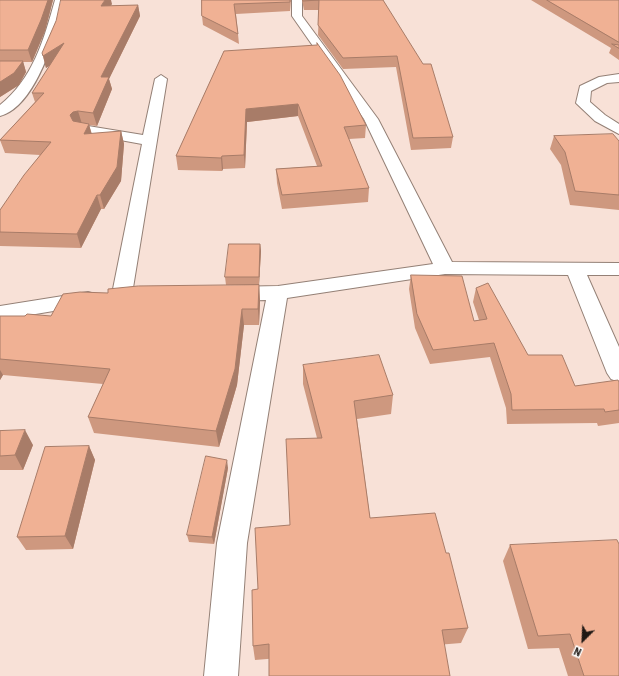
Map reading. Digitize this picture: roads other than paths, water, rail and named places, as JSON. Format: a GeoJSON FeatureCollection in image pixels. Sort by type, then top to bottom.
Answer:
{"type":"FeatureCollection","features":[{"type":"Feature","properties":{"kind":"street"},"geometry":{"type":"LineString","coordinates":[[0,112],[9,106],[28,85],[39,67],[60,0]]}},
{"type":"Feature","properties":{"kind":"street"},"geometry":{"type":"LineString","coordinates":[[297,0],[297,16],[371,119],[445,268]]}},
{"type":"Feature","properties":{"kind":"street"},"geometry":{"type":"LineString","coordinates":[[23,67],[39,67]]}},
{"type":"Feature","properties":{"kind":"street"},"geometry":{"type":"LineString","coordinates":[[619,78],[604,80],[585,89],[583,103],[600,118],[619,130]]}},
{"type":"Feature","properties":{"kind":"street"},"geometry":{"type":"LineString","coordinates":[[0,313],[130,294],[150,140],[161,79]]}},
{"type":"Feature","properties":{"kind":"street"},"geometry":{"type":"LineString","coordinates":[[82,129],[150,140]]}},
{"type":"Feature","properties":{"kind":"street"},"geometry":{"type":"LineString","coordinates":[[208,294],[278,293],[445,268],[619,269]]}},
{"type":"Feature","properties":{"kind":"street"},"geometry":{"type":"LineString","coordinates":[[575,269],[619,373]]}},
{"type":"Feature","properties":{"kind":"street"},"geometry":{"type":"LineString","coordinates":[[221,676],[232,543],[278,293]]}}]}
